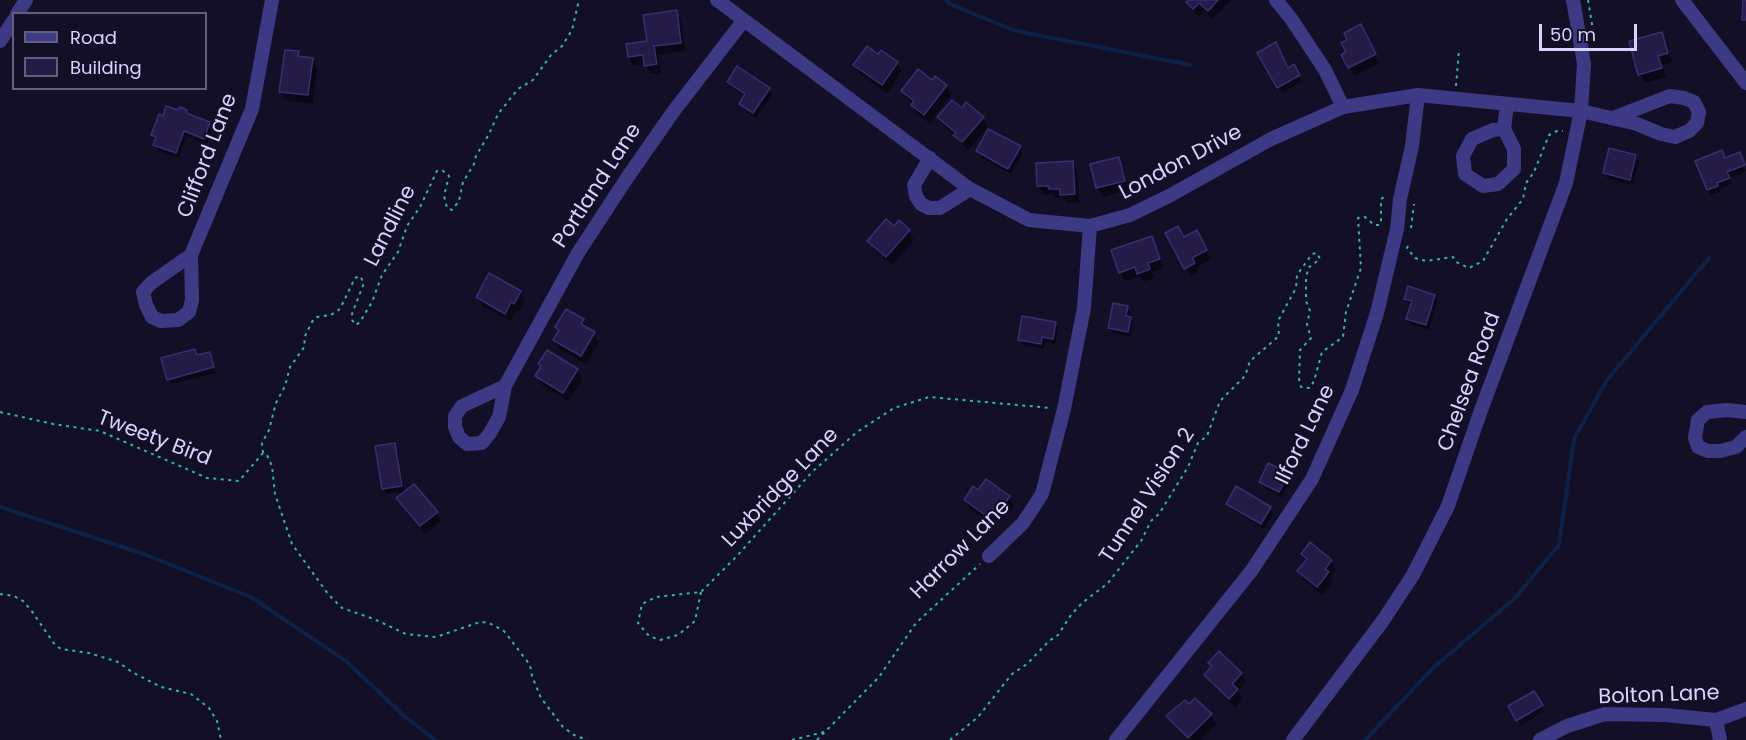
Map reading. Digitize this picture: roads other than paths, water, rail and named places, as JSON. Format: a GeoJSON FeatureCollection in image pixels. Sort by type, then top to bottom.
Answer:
{"type":"FeatureCollection","features":[{"type":"Feature","properties":{"kind":"street","name":"Clifford Lane"},"geometry":{"type":"LineString","coordinates":[[190,255],[151,283],[143,292],[152,317],[161,321],[178,320],[189,312],[192,300],[190,255],[252,109],[272,0]]}},
{"type":"Feature","properties":{"kind":"street","name":"London Drive"},"geometry":{"type":"LineString","coordinates":[[717,0],[970,189],[1029,220],[1090,226],[1130,215],[1271,139],[1343,107],[1418,95],[1455,98],[1581,111],[1613,118],[1674,137],[1689,131],[1697,123],[1699,112],[1694,102],[1670,96],[1613,118]]}},
{"type":"Feature","properties":{"kind":"street"},"geometry":{"type":"LineString","coordinates":[[1275,0],[1292,20],[1325,70],[1343,107]]}},
{"type":"Feature","properties":{"kind":"street","name":"Chelsea Road"},"geometry":{"type":"LineString","coordinates":[[1293,740],[1382,622],[1413,575],[1448,506],[1481,410],[1566,183],[1581,111],[1584,64],[1573,0]]}},
{"type":"Feature","properties":{"kind":"street"},"geometry":{"type":"LineString","coordinates":[[1682,0],[1746,83]]}},
{"type":"Feature","properties":{"kind":"street","name":"Portland Lane"},"geometry":{"type":"LineString","coordinates":[[505,386],[578,253],[673,112],[744,20]]}},
{"type":"Feature","properties":{"kind":"street"},"geometry":{"type":"LineString","coordinates":[[0,41],[12,23]]}},
{"type":"Feature","properties":{"kind":"street","name":"Ilford Lane"},"geometry":{"type":"LineString","coordinates":[[1116,740],[1252,570],[1312,479],[1352,390],[1377,313],[1397,229],[1400,199],[1412,146],[1418,95]]}},
{"type":"Feature","properties":{"kind":"street"},"geometry":{"type":"LineString","coordinates":[[1504,129],[1493,130],[1472,140],[1463,156],[1465,174],[1483,186],[1498,184],[1514,169],[1514,149],[1504,129],[1508,104]]}},
{"type":"Feature","properties":{"kind":"street"},"geometry":{"type":"LineString","coordinates":[[930,158],[914,185],[916,196],[921,204],[929,208],[940,208],[970,189]]}},
{"type":"Feature","properties":{"kind":"street","name":"Harrow Lane"},"geometry":{"type":"LineString","coordinates":[[988,556],[1023,522],[1042,494],[1064,410],[1084,308],[1090,226]]}},
{"type":"Feature","properties":{"kind":"street"},"geometry":{"type":"LineString","coordinates":[[1746,412],[1727,410],[1707,412],[1698,420],[1695,438],[1698,447],[1720,452],[1736,447],[1746,437]]}},
{"type":"Feature","properties":{"kind":"street","name":"Bolton Lane"},"geometry":{"type":"LineString","coordinates":[[1540,740],[1567,726],[1605,714],[1665,715],[1716,720],[1746,709]]}},
{"type":"Feature","properties":{"kind":"street"},"geometry":{"type":"LineString","coordinates":[[1716,720],[1720,740]]}},
{"type":"Feature","properties":{"kind":"waterway"},"geometry":{"type":"LineString","coordinates":[[946,0],[952,5],[1016,31],[1191,65]]}},
{"type":"Feature","properties":{"kind":"waterway"},"geometry":{"type":"LineString","coordinates":[[1365,740],[1433,668],[1514,599],[1559,545],[1574,439],[1607,380],[1709,258]]}},
{"type":"Feature","properties":{"kind":"waterway"},"geometry":{"type":"LineString","coordinates":[[0,507],[144,554],[251,597],[346,661],[403,715],[435,740]]}}]}
